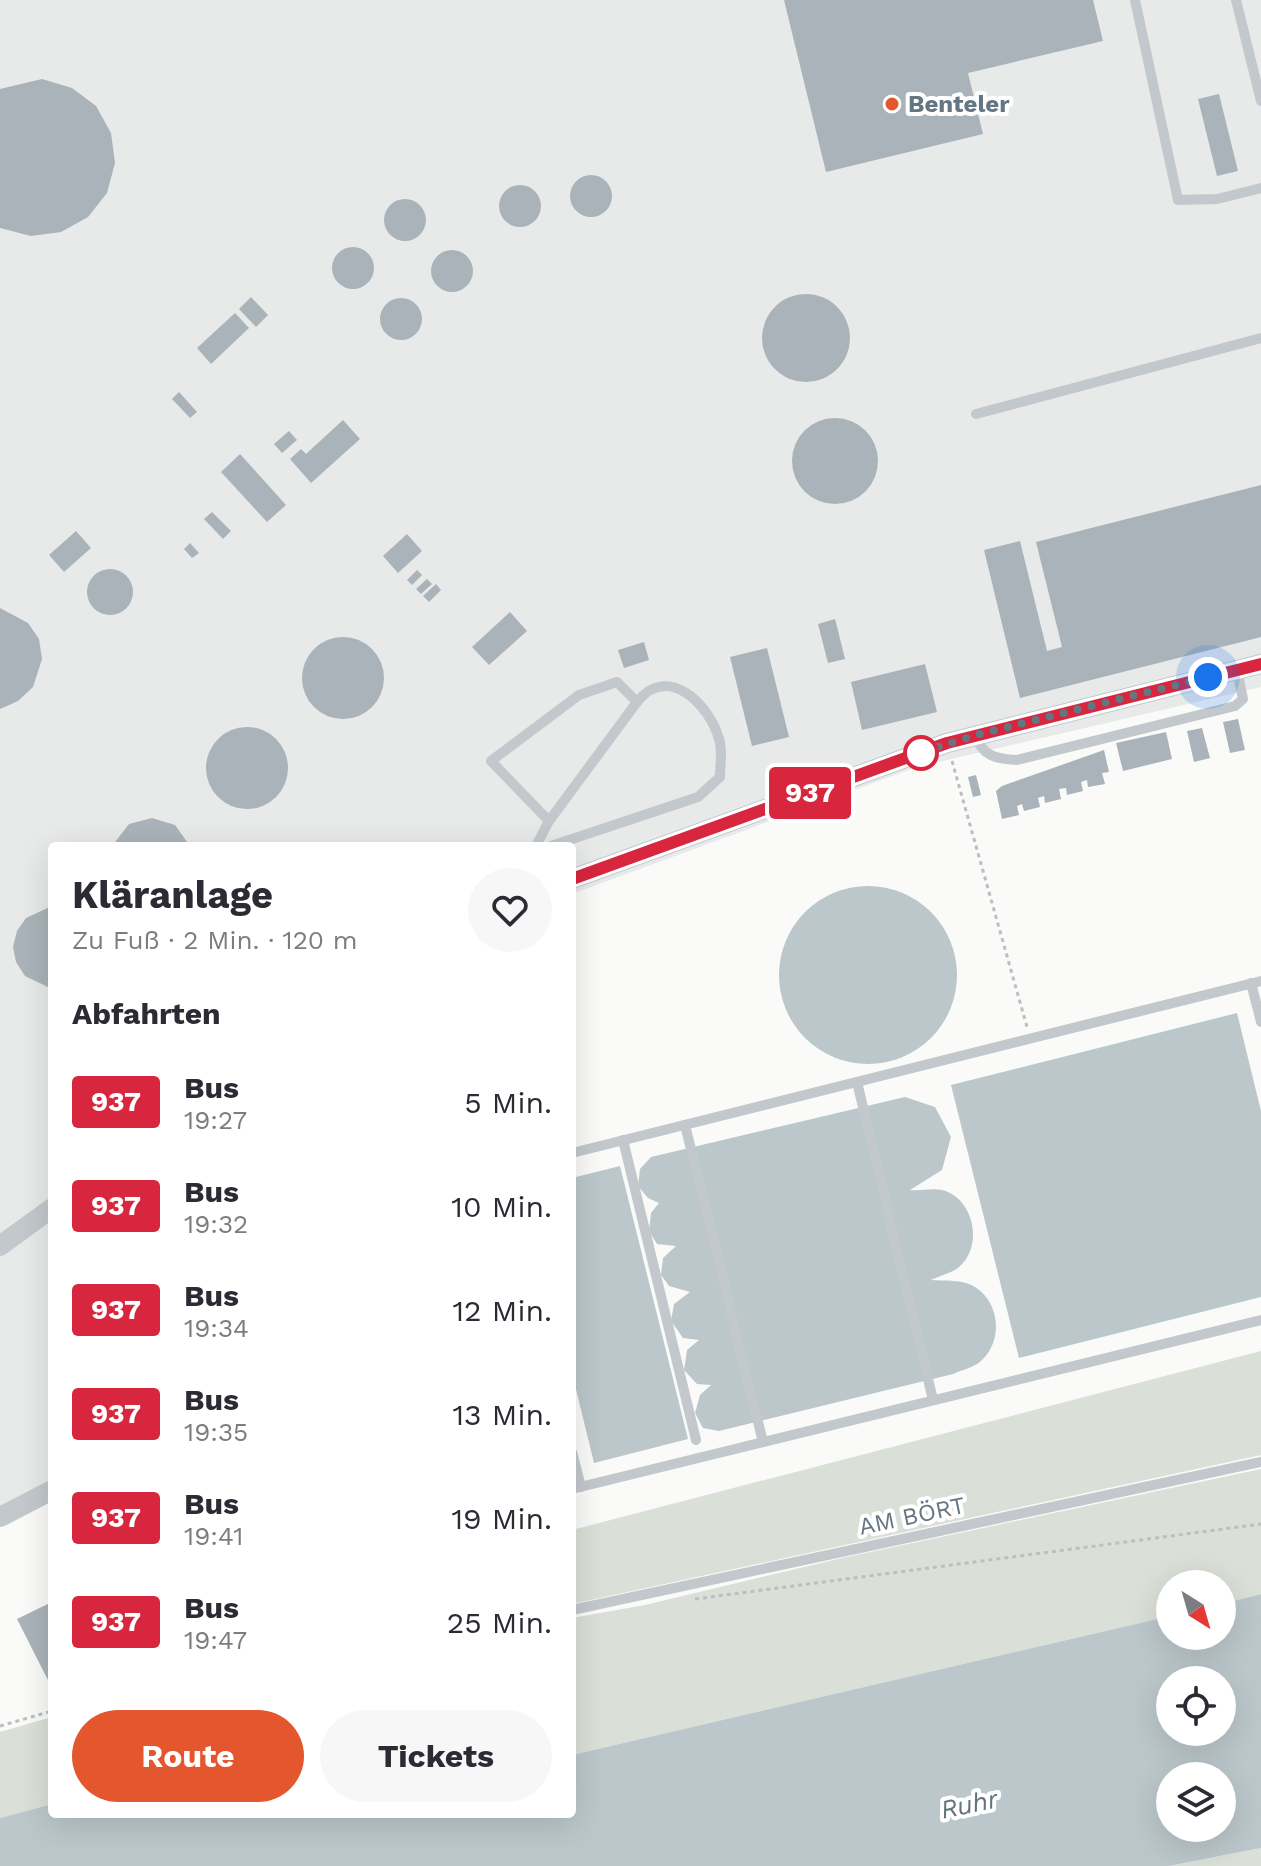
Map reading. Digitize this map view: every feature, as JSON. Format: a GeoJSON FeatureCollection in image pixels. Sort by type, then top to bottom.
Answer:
{"type":"FeatureCollection","features":[{"type":"Feature","properties":{"kind":"street"},"geometry":{"type":"LineString","coordinates":[[576,878],[947,743],[1261,664]]}},
{"type":"Feature","properties":{"kind":"street"},"geometry":{"type":"LineString","coordinates":[[0,1246],[48,1211]]}},
{"type":"Feature","properties":{"kind":"street"},"geometry":{"type":"LineString","coordinates":[[0,1517],[48,1492]]}},
{"type":"Feature","properties":{"kind":"lane"},"geometry":{"type":"LineString","coordinates":[[1135,0],[1178,200],[1217,199],[1261,188]]}},
{"type":"Feature","properties":{"kind":"lane"},"geometry":{"type":"LineString","coordinates":[[1236,0],[1261,101]]}},
{"type":"Feature","properties":{"kind":"lane"},"geometry":{"type":"LineString","coordinates":[[976,414],[1261,338]]}},
{"type":"Feature","properties":{"kind":"lane"},"geometry":{"type":"LineString","coordinates":[[976,735],[979,748],[988,754],[1017,760],[1235,706],[1243,699],[1237,670]]}},
{"type":"Feature","properties":{"kind":"lane"},"geometry":{"type":"LineString","coordinates":[[549,821],[491,761],[579,695],[617,682],[637,702]]}},
{"type":"Feature","properties":{"kind":"lane"},"geometry":{"type":"LineString","coordinates":[[538,842],[549,821],[646,690],[669,685],[697,698],[708,712],[721,742],[720,777],[698,797],[563,842]]}},
{"type":"Feature","properties":{"kind":"lane"},"geometry":{"type":"LineString","coordinates":[[576,1152],[1256,982],[1261,1022]]}},
{"type":"Feature","properties":{"kind":"lane"},"geometry":{"type":"LineString","coordinates":[[857,1082],[933,1400]]}},
{"type":"Feature","properties":{"kind":"lane"},"geometry":{"type":"LineString","coordinates":[[685,1125],[763,1442]]}},
{"type":"Feature","properties":{"kind":"lane"},"geometry":{"type":"LineString","coordinates":[[623,1140],[696,1440]]}},
{"type":"Feature","properties":{"kind":"lane"},"geometry":{"type":"LineString","coordinates":[[576,1488],[1261,1320]]}},
{"type":"Feature","properties":{"kind":"lane","name":"AM BÖRT"},"geometry":{"type":"LineString","coordinates":[[576,1609],[1261,1462]]}},
{"type":"Feature","properties":{"kind":"path"},"geometry":{"type":"LineString","coordinates":[[947,743],[1030,1038]]}},
{"type":"Feature","properties":{"kind":"path"},"geometry":{"type":"LineString","coordinates":[[686,1600],[1261,1524]]}},
{"type":"Feature","properties":{"kind":"path"},"geometry":{"type":"LineString","coordinates":[[0,1726],[48,1712]]}},
{"type":"Feature","properties":{"kind":"shaded area"},"geometry":{"type":"Polygon","coordinates":[[[0,0],[1261,0],[1261,687],[917,767],[576,893],[576,842],[48,842],[48,1492],[0,1516],[0,0]]]}},
{"type":"Feature","properties":{"kind":"shaded area"},"geometry":{"type":"Polygon","coordinates":[[[1261,1351],[1261,1455],[576,1603],[576,1529],[1261,1351]]]}},
{"type":"Feature","properties":{"kind":"shaded area"},"geometry":{"type":"Polygon","coordinates":[[[1261,1469],[1261,1594],[1236,1600],[1236,1570],[1156,1570],[1156,1619],[576,1754],[576,1617],[645,1605],[842,1558],[1261,1469]]]}},
{"type":"Feature","properties":{"kind":"shaded area"},"geometry":{"type":"Polygon","coordinates":[[[48,1718],[48,1805],[0,1818],[0,1732],[48,1718]]]}},
{"type":"Feature","properties":{"kind":"shaded area"},"geometry":{"type":"Polygon","coordinates":[[[1261,1848],[1261,1866],[1169,1866],[1180,1864],[1261,1848]]]}},
{"type":"Feature","properties":{"kind":"water"},"geometry":{"type":"Polygon","coordinates":[[[868,886],[902,893],[931,912],[950,941],[957,975],[950,1009],[931,1038],[902,1057],[868,1064],[834,1057],[805,1038],[786,1009],[779,975],[786,941],[805,912],[834,893],[868,886]]]}},
{"type":"Feature","properties":{"kind":"water"},"geometry":{"type":"Polygon","coordinates":[[[1237,1013],[1261,1111],[1261,1297],[1019,1358],[951,1085],[1237,1013]]]}},
{"type":"Feature","properties":{"kind":"water"},"geometry":{"type":"Polygon","coordinates":[[[905,1097],[935,1107],[951,1137],[942,1170],[910,1190],[938,1189],[953,1195],[962,1202],[972,1224],[973,1236],[967,1258],[956,1269],[931,1280],[965,1283],[975,1287],[990,1302],[996,1332],[989,1352],[976,1365],[953,1374],[719,1431],[703,1428],[695,1413],[700,1395],[711,1385],[697,1384],[684,1370],[687,1350],[699,1340],[683,1338],[671,1321],[674,1304],[690,1292],[669,1286],[661,1275],[663,1258],[676,1246],[657,1244],[649,1231],[651,1213],[659,1203],[648,1198],[638,1186],[640,1169],[651,1157],[905,1097]]]}},
{"type":"Feature","properties":{"kind":"water"},"geometry":{"type":"Polygon","coordinates":[[[620,1166],[688,1439],[594,1463],[576,1389],[576,1177],[620,1166]]]}},
{"type":"Feature","properties":{"kind":"water","name":"Ruhr"},"geometry":{"type":"Polygon","coordinates":[[[1261,1594],[1261,1848],[1169,1866],[0,1866],[0,1818],[48,1805],[48,1818],[576,1818],[576,1754],[1156,1619],[1156,1650],[1236,1650],[1236,1600],[1261,1594]]]}},
{"type":"Feature","properties":{"kind":"building","name":"Benteler"},"geometry":{"type":"Polygon","coordinates":[[[784,0],[1093,0],[1103,41],[968,73],[983,134],[826,172],[784,0]]]}},
{"type":"Feature","properties":{"kind":"building"},"geometry":{"type":"Polygon","coordinates":[[[42,79],[72,88],[96,106],[111,133],[115,163],[107,193],[88,217],[61,232],[31,236],[0,228],[0,89],[42,79]]]}},
{"type":"Feature","properties":{"kind":"building"},"geometry":{"type":"Polygon","coordinates":[[[1219,94],[1238,171],[1217,176],[1198,99],[1219,94]]]}},
{"type":"Feature","properties":{"kind":"building"},"geometry":{"type":"Polygon","coordinates":[[[591,175],[606,181],[612,196],[606,211],[591,217],[576,211],[570,196],[576,181],[591,175]]]}},
{"type":"Feature","properties":{"kind":"building"},"geometry":{"type":"Polygon","coordinates":[[[520,185],[535,191],[541,206],[535,221],[520,227],[505,221],[499,206],[505,191],[520,185]]]}},
{"type":"Feature","properties":{"kind":"building"},"geometry":{"type":"Polygon","coordinates":[[[405,199],[420,205],[426,220],[420,235],[405,241],[390,235],[384,220],[390,205],[405,199]]]}},
{"type":"Feature","properties":{"kind":"building"},"geometry":{"type":"Polygon","coordinates":[[[353,247],[368,253],[374,268],[368,283],[353,289],[338,283],[332,268],[338,253],[353,247]]]}},
{"type":"Feature","properties":{"kind":"building"},"geometry":{"type":"Polygon","coordinates":[[[452,250],[467,256],[473,271],[467,286],[452,292],[437,286],[431,271],[437,256],[452,250]]]}},
{"type":"Feature","properties":{"kind":"building"},"geometry":{"type":"Polygon","coordinates":[[[806,294],[823,298],[837,307],[846,321],[850,338],[846,355],[837,369],[823,378],[806,382],[789,378],[775,369],[766,355],[762,338],[766,321],[775,307],[789,298],[806,294]]]}},
{"type":"Feature","properties":{"kind":"building"},"geometry":{"type":"Polygon","coordinates":[[[251,297],[268,315],[256,327],[239,309],[251,297]]]}},
{"type":"Feature","properties":{"kind":"building"},"geometry":{"type":"Polygon","coordinates":[[[401,298],[416,304],[422,319],[416,334],[401,340],[386,334],[380,319],[386,304],[401,298]]]}},
{"type":"Feature","properties":{"kind":"building"},"geometry":{"type":"Polygon","coordinates":[[[235,313],[249,328],[211,364],[197,348],[235,313]]]}},
{"type":"Feature","properties":{"kind":"building"},"geometry":{"type":"Polygon","coordinates":[[[179,392],[197,412],[190,418],[172,399],[179,392]]]}},
{"type":"Feature","properties":{"kind":"building"},"geometry":{"type":"Polygon","coordinates":[[[835,418],[851,422],[865,431],[874,445],[878,461],[874,477],[865,491],[851,500],[835,504],[819,500],[805,491],[796,477],[792,461],[796,445],[805,431],[819,422],[835,418]]]}},
{"type":"Feature","properties":{"kind":"building"},"geometry":{"type":"Polygon","coordinates":[[[343,420],[360,439],[311,483],[290,459],[301,449],[306,454],[343,420]]]}},
{"type":"Feature","properties":{"kind":"building"},"geometry":{"type":"Polygon","coordinates":[[[289,431],[297,440],[282,453],[274,444],[289,431]]]}},
{"type":"Feature","properties":{"kind":"building"},"geometry":{"type":"Polygon","coordinates":[[[240,454],[286,505],[267,522],[221,472],[240,454]]]}},
{"type":"Feature","properties":{"kind":"building"},"geometry":{"type":"Polygon","coordinates":[[[1261,485],[1261,637],[1020,698],[984,550],[1020,541],[1047,651],[1062,647],[1036,542],[1261,485]]]}},
{"type":"Feature","properties":{"kind":"building"},"geometry":{"type":"Polygon","coordinates":[[[212,512],[231,531],[223,539],[204,519],[212,512]]]}},
{"type":"Feature","properties":{"kind":"building"},"geometry":{"type":"Polygon","coordinates":[[[76,531],[91,548],[64,572],[49,555],[76,531]]]}},
{"type":"Feature","properties":{"kind":"building"},"geometry":{"type":"Polygon","coordinates":[[[407,534],[422,551],[398,573],[383,556],[407,534]]]}},
{"type":"Feature","properties":{"kind":"building"},"geometry":{"type":"Polygon","coordinates":[[[190,543],[199,553],[192,558],[184,549],[190,543]]]}},
{"type":"Feature","properties":{"kind":"building"},"geometry":{"type":"Polygon","coordinates":[[[110,569],[126,576],[133,592],[126,608],[110,615],[94,608],[87,592],[94,576],[110,569]]]}},
{"type":"Feature","properties":{"kind":"building"},"geometry":{"type":"Polygon","coordinates":[[[417,570],[422,575],[412,585],[407,580],[417,570]]]}},
{"type":"Feature","properties":{"kind":"building"},"geometry":{"type":"Polygon","coordinates":[[[427,579],[432,584],[421,594],[416,589],[427,579]]]}},
{"type":"Feature","properties":{"kind":"building"},"geometry":{"type":"Polygon","coordinates":[[[436,584],[441,590],[429,602],[423,596],[436,584]]]}},
{"type":"Feature","properties":{"kind":"building"},"geometry":{"type":"Polygon","coordinates":[[[0,608],[28,623],[39,639],[42,659],[33,687],[18,701],[0,709],[0,608]]]}},
{"type":"Feature","properties":{"kind":"building"},"geometry":{"type":"Polygon","coordinates":[[[510,612],[527,631],[489,665],[472,647],[510,612]]]}},
{"type":"Feature","properties":{"kind":"building"},"geometry":{"type":"Polygon","coordinates":[[[835,619],[845,659],[828,663],[818,624],[835,619]]]}},
{"type":"Feature","properties":{"kind":"building"},"geometry":{"type":"Polygon","coordinates":[[[343,637],[359,640],[372,649],[381,662],[384,678],[381,694],[372,707],[359,716],[343,719],[327,716],[314,707],[305,694],[302,678],[305,662],[314,649],[327,640],[343,637]]]}},
{"type":"Feature","properties":{"kind":"building"},"geometry":{"type":"Polygon","coordinates":[[[644,642],[649,660],[624,668],[618,650],[644,642]]]}},
{"type":"Feature","properties":{"kind":"building"},"geometry":{"type":"Polygon","coordinates":[[[767,648],[789,737],[752,746],[730,657],[767,648]]]}},
{"type":"Feature","properties":{"kind":"building"},"geometry":{"type":"Polygon","coordinates":[[[925,664],[937,712],[862,730],[851,682],[925,664]]]}},
{"type":"Feature","properties":{"kind":"building"},"geometry":{"type":"Polygon","coordinates":[[[1238,719],[1245,750],[1230,753],[1223,722],[1238,719]]]}},
{"type":"Feature","properties":{"kind":"building"},"geometry":{"type":"Polygon","coordinates":[[[247,727],[263,730],[276,739],[285,752],[288,768],[285,784],[276,797],[263,806],[247,809],[231,806],[218,797],[209,784],[206,768],[209,752],[218,739],[231,730],[247,727]]]}},
{"type":"Feature","properties":{"kind":"building"},"geometry":{"type":"Polygon","coordinates":[[[1202,728],[1210,758],[1194,762],[1187,731],[1202,728]]]}},
{"type":"Feature","properties":{"kind":"building"},"geometry":{"type":"Polygon","coordinates":[[[1166,732],[1172,759],[1123,771],[1116,743],[1166,732]]]}},
{"type":"Feature","properties":{"kind":"building"},"geometry":{"type":"Polygon","coordinates":[[[1104,750],[1109,772],[1102,773],[1105,784],[1088,787],[1087,780],[1081,782],[1083,791],[1067,795],[1066,788],[1059,789],[1061,799],[1045,803],[1044,796],[1038,798],[1040,807],[1024,811],[1022,804],[1017,806],[1019,815],[1002,819],[996,791],[1002,786],[1104,750]]]}},
{"type":"Feature","properties":{"kind":"building"},"geometry":{"type":"Polygon","coordinates":[[[976,775],[981,795],[973,797],[968,777],[976,775]]]}},
{"type":"Feature","properties":{"kind":"building"},"geometry":{"type":"Polygon","coordinates":[[[152,818],[175,825],[187,842],[115,842],[129,824],[152,818]]]}},
{"type":"Feature","properties":{"kind":"building"},"geometry":{"type":"Polygon","coordinates":[[[48,908],[48,987],[25,976],[16,962],[13,947],[17,931],[26,918],[48,908]]]}},
{"type":"Feature","properties":{"kind":"building"},"geometry":{"type":"Polygon","coordinates":[[[48,1604],[48,1680],[17,1619],[48,1604]]]}},
{"type":"Feature","properties":{"kind":"bus line","name":"937"},"geometry":{"type":"LineString","coordinates":[[576,878],[947,743],[1261,664]]}},
{"type":"Feature","properties":{"kind":"place","name":"Benteler"},"geometry":{"type":"Point","coordinates":[892,104]}},
{"type":"Feature","properties":{"kind":"route"},"geometry":{"type":"LineString","coordinates":[[921,753],[916,754],[976,735],[1208,677]]}}]}
